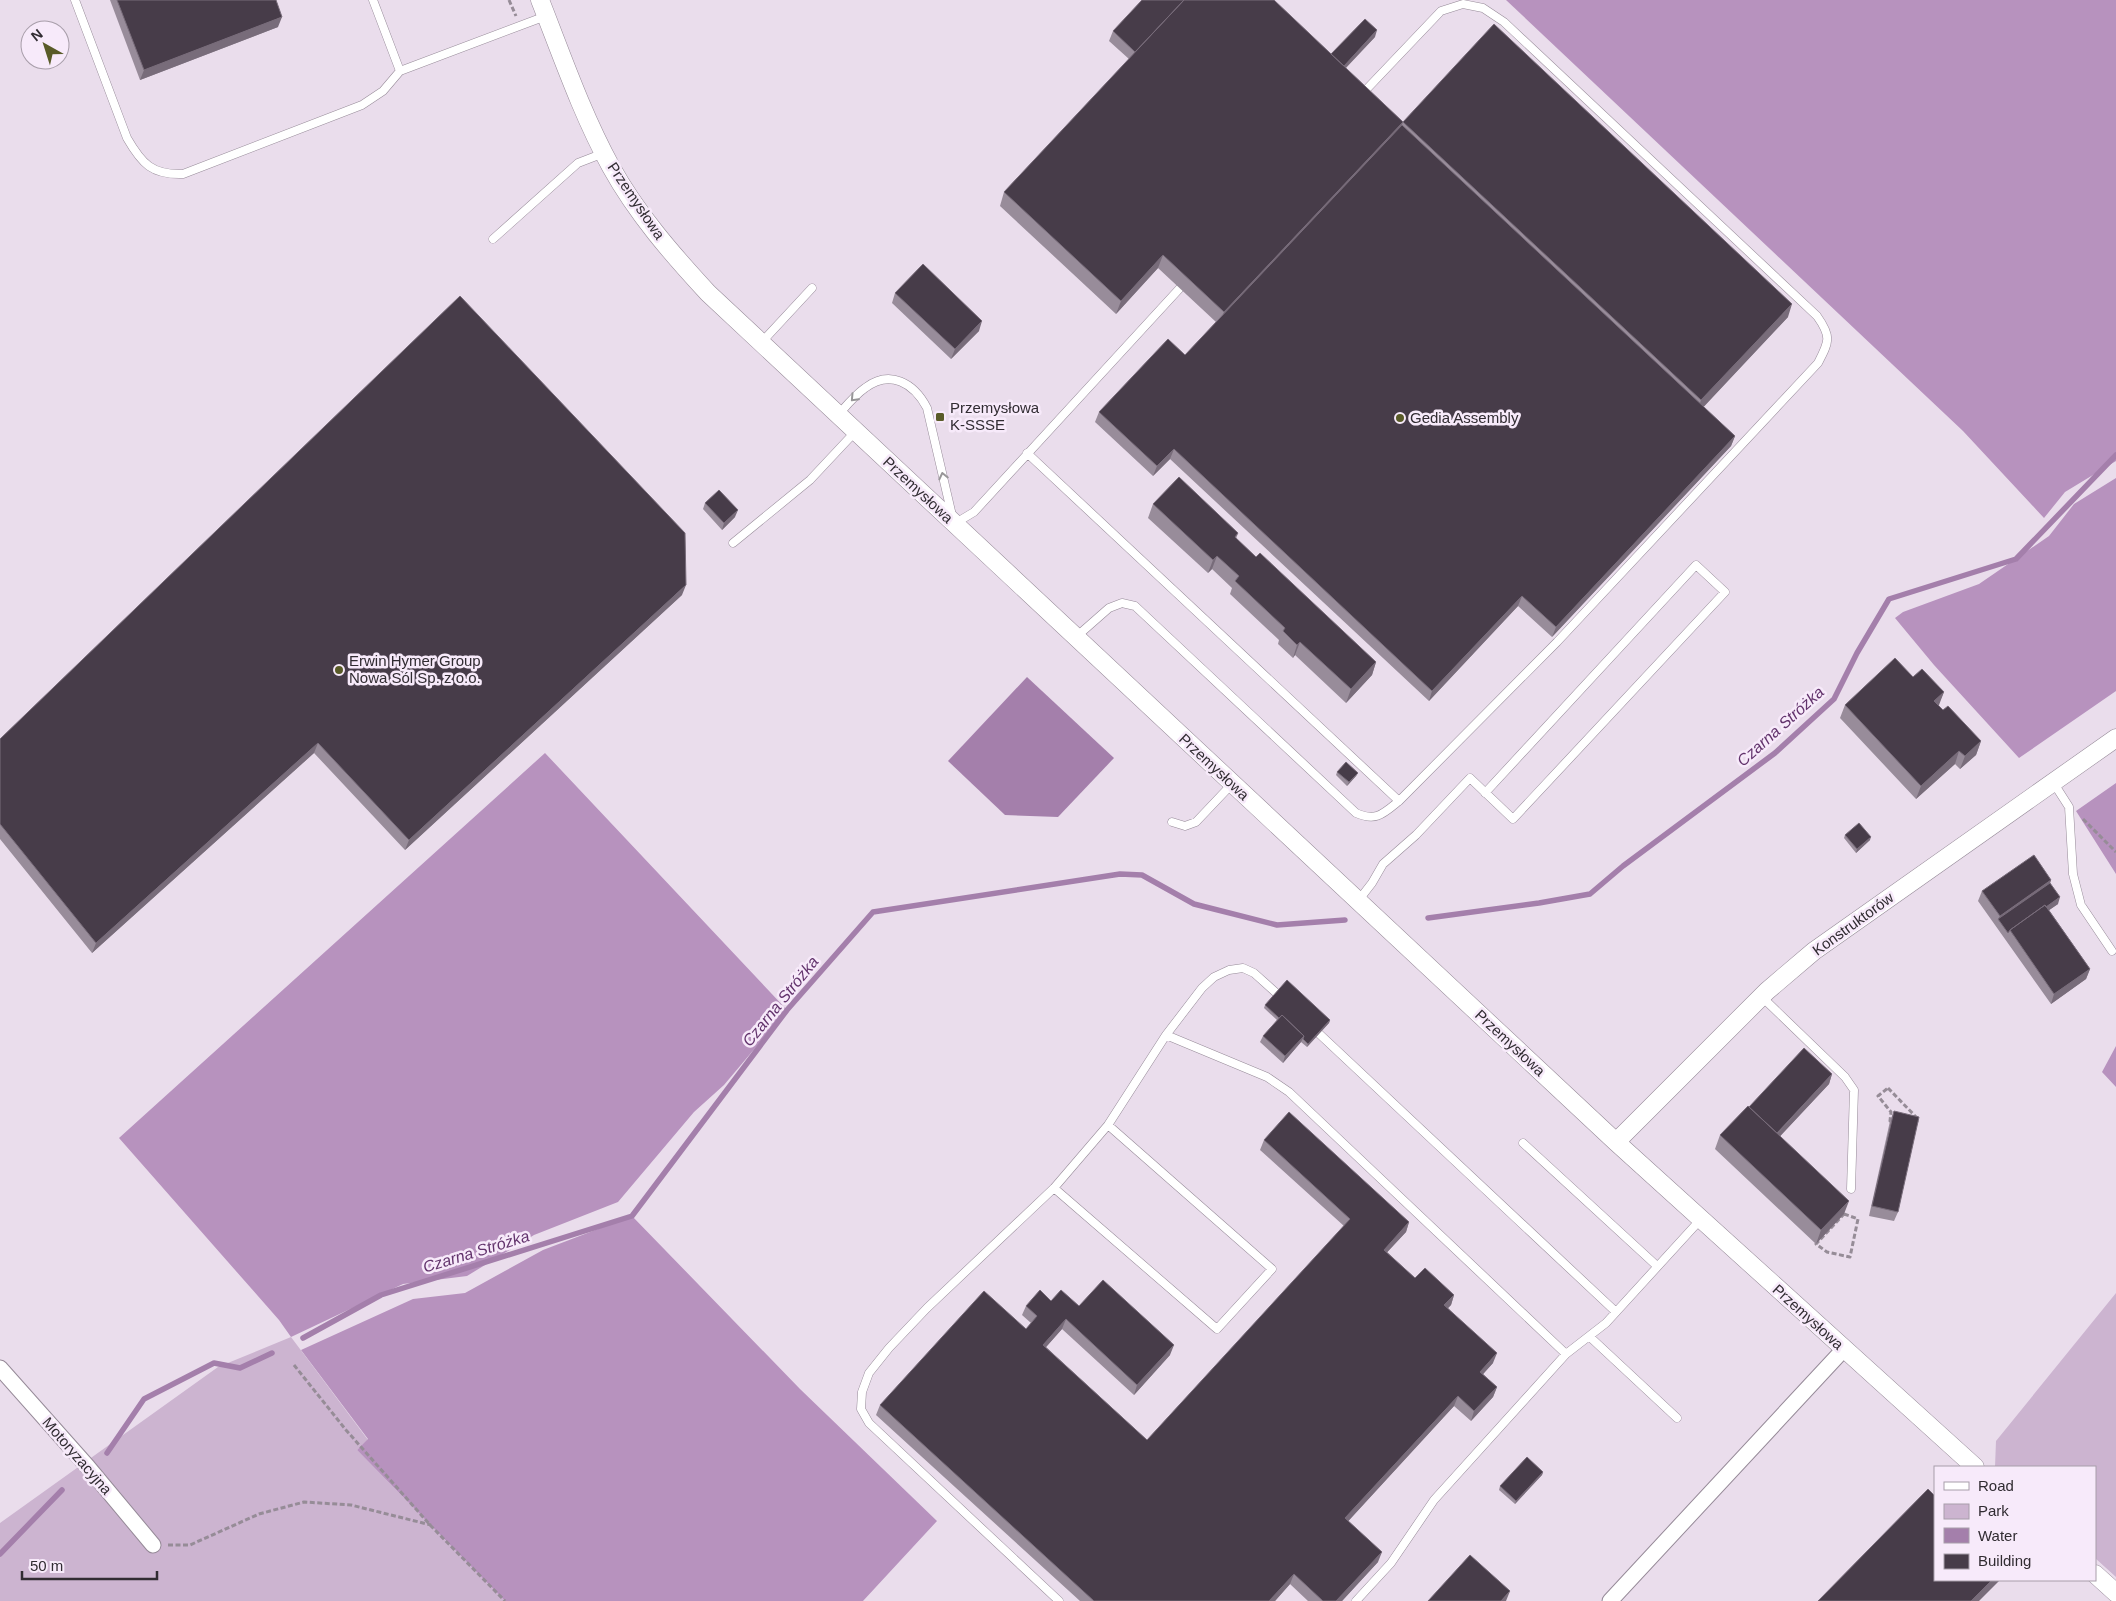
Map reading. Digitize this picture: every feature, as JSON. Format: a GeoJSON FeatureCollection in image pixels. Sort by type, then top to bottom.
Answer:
{"type":"FeatureCollection","features":[{"type":"Feature","properties":{"kind":"street","name":"Przemysłowa"},"geometry":{"type":"LineString","coordinates":[[543,8],[581,104],[604,153],[640,214],[708,293],[1616,1142],[1974,1466]]}},
{"type":"Feature","properties":{"kind":"street","name":"Konstruktorów"},"geometry":{"type":"LineString","coordinates":[[1616,1142],[1762,997],[1814,951],[2116,738]]}},
{"type":"Feature","properties":{"kind":"street"},"geometry":{"type":"LineString","coordinates":[[1610,1601],[1844,1349]]}},
{"type":"Feature","properties":{"kind":"street","name":"Motoryzacyjna"},"geometry":{"type":"LineString","coordinates":[[0,1368],[88,1467],[153,1545]]}},
{"type":"Feature","properties":{"kind":"street"},"geometry":{"type":"LineString","coordinates":[[2096,1575],[2116,1593]]}},
{"type":"Feature","properties":{"kind":"lane"},"geometry":{"type":"LineString","coordinates":[[75,0],[127,138],[137,155],[146,164],[166,175],[183,174],[362,105],[383,91],[400,71],[543,8]]}},
{"type":"Feature","properties":{"kind":"lane"},"geometry":{"type":"LineString","coordinates":[[373,0],[400,71]]}},
{"type":"Feature","properties":{"kind":"lane"},"geometry":{"type":"LineString","coordinates":[[1076,638],[1109,608],[1122,603],[1135,606],[1356,813],[1368,818],[1383,814],[1399,801],[1557,642],[1818,363],[1828,344],[1827,330],[1817,316],[1511,29],[1483,8],[1463,4],[1441,11],[1359,97]]}},
{"type":"Feature","properties":{"kind":"lane"},"geometry":{"type":"LineString","coordinates":[[493,239],[578,163],[604,153]]}},
{"type":"Feature","properties":{"kind":"lane"},"geometry":{"type":"LineString","coordinates":[[761,343],[812,288]]}},
{"type":"Feature","properties":{"kind":"lane"},"geometry":{"type":"LineString","coordinates":[[838,415],[862,389],[873,382],[887,378],[900,380],[921,396],[927,408],[954,524],[974,512],[1180,288]]}},
{"type":"Feature","properties":{"kind":"lane"},"geometry":{"type":"LineString","coordinates":[[733,543],[810,480],[855,432]]}},
{"type":"Feature","properties":{"kind":"lane"},"geometry":{"type":"LineString","coordinates":[[1027,453],[1399,801]]}},
{"type":"Feature","properties":{"kind":"lane"},"geometry":{"type":"LineString","coordinates":[[1358,901],[1372,883],[1383,864],[1416,834],[1470,778],[1485,793],[1513,820],[1725,592],[1696,565],[1485,793]]}},
{"type":"Feature","properties":{"kind":"lane"},"geometry":{"type":"LineString","coordinates":[[2053,782],[2069,807],[2073,874],[2080,905],[2112,951]]}},
{"type":"Feature","properties":{"kind":"lane"},"geometry":{"type":"LineString","coordinates":[[1172,822],[1185,826],[1196,822],[1232,784]]}},
{"type":"Feature","properties":{"kind":"lane"},"geometry":{"type":"LineString","coordinates":[[1059,1601],[869,1423],[861,1409],[862,1392],[869,1373],[927,1308],[1054,1188],[1108,1125],[1166,1035],[1202,988],[1214,977],[1229,970],[1243,968],[1254,973],[1288,1005]]}},
{"type":"Feature","properties":{"kind":"lane"},"geometry":{"type":"LineString","coordinates":[[1762,997],[1845,1077],[1854,1090],[1851,1189]]}},
{"type":"Feature","properties":{"kind":"lane"},"geometry":{"type":"LineString","coordinates":[[1309,1024],[1616,1312]]}},
{"type":"Feature","properties":{"kind":"lane"},"geometry":{"type":"LineString","coordinates":[[1166,1035],[1266,1077],[1290,1092],[1566,1354]]}},
{"type":"Feature","properties":{"kind":"lane"},"geometry":{"type":"LineString","coordinates":[[1054,1188],[1217,1329],[1272,1269],[1108,1125]]}},
{"type":"Feature","properties":{"kind":"lane"},"geometry":{"type":"LineString","coordinates":[[1524,1143],[1657,1266]]}},
{"type":"Feature","properties":{"kind":"lane"},"geometry":{"type":"LineString","coordinates":[[1356,1601],[1391,1563],[1434,1500],[1566,1354],[1590,1337],[1616,1312],[1700,1219]]}},
{"type":"Feature","properties":{"kind":"lane"},"geometry":{"type":"LineString","coordinates":[[1590,1337],[1677,1418]]}},
{"type":"Feature","properties":{"kind":"path"},"geometry":{"type":"LineString","coordinates":[[2069,807],[2095,829],[2116,852]]}},
{"type":"Feature","properties":{"kind":"path"},"geometry":{"type":"LineString","coordinates":[[1888,1088],[1918,1119],[1916,1126],[1890,1121],[1891,1112],[1878,1096],[1888,1088]]}},
{"type":"Feature","properties":{"kind":"path"},"geometry":{"type":"LineString","coordinates":[[1844,1214],[1858,1219],[1850,1257],[1827,1252],[1816,1244],[1844,1214]]}},
{"type":"Feature","properties":{"kind":"path"},"geometry":{"type":"LineString","coordinates":[[294,1365],[346,1430],[431,1526],[505,1601]]}},
{"type":"Feature","properties":{"kind":"path"},"geometry":{"type":"LineString","coordinates":[[153,1545],[190,1545],[259,1514],[304,1502],[351,1505],[431,1526]]}},
{"type":"Feature","properties":{"kind":"green space"},"geometry":{"type":"Polygon","coordinates":[[[2116,1293],[2116,1577],[2096,1559],[2096,1466],[1995,1466],[1996,1441],[2116,1293]]]}},
{"type":"Feature","properties":{"kind":"green space"},"geometry":{"type":"Polygon","coordinates":[[[291,1337],[368,1440],[357,1450],[505,1601],[0,1601],[0,1523],[218,1367],[291,1337]]]}},
{"type":"Feature","properties":{"kind":"shaded area"},"geometry":{"type":"Polygon","coordinates":[[[1506,0],[2116,0],[2116,461],[2065,492],[2044,518],[1963,431],[1506,0]]]}},
{"type":"Feature","properties":{"kind":"shaded area"},"geometry":{"type":"Polygon","coordinates":[[[2116,478],[2116,691],[2019,758],[1934,665],[1895,618],[1903,612],[1979,584],[2049,536],[2074,504],[2116,478]]]}},
{"type":"Feature","properties":{"kind":"shaded area"},"geometry":{"type":"Polygon","coordinates":[[[545,753],[787,1010],[724,1085],[694,1112],[618,1202],[534,1235],[467,1276],[403,1284],[291,1337],[279,1320],[119,1138],[545,753]]]}},
{"type":"Feature","properties":{"kind":"shaded area"},"geometry":{"type":"Polygon","coordinates":[[[2116,783],[2116,874],[2076,811],[2116,783]]]}},
{"type":"Feature","properties":{"kind":"shaded area"},"geometry":{"type":"Polygon","coordinates":[[[2116,1046],[2116,1087],[2102,1072],[2116,1046]]]}},
{"type":"Feature","properties":{"kind":"shaded area"},"geometry":{"type":"Polygon","coordinates":[[[632,1216],[800,1389],[937,1521],[863,1601],[505,1601],[357,1450],[368,1439],[301,1350],[413,1299],[465,1293],[543,1250],[632,1216]]]}},
{"type":"Feature","properties":{"kind":"water"},"geometry":{"type":"Polygon","coordinates":[[[1027,677],[1114,758],[1058,817],[1005,815],[948,761],[1027,677]]]}},
{"type":"Feature","properties":{"kind":"building"},"geometry":{"type":"Polygon","coordinates":[[[117,0],[276,0],[282,17],[144,70],[117,0]]]}},
{"type":"Feature","properties":{"kind":"building"},"geometry":{"type":"Polygon","coordinates":[[[1142,0],[1184,0],[1135,52],[1113,31],[1142,0]]]}},
{"type":"Feature","properties":{"kind":"building"},"geometry":{"type":"Polygon","coordinates":[[[1184,0],[1274,0],[1403,122],[1224,312],[1163,255],[1121,301],[1004,192],[1184,0]]]}},
{"type":"Feature","properties":{"kind":"building"},"geometry":{"type":"Polygon","coordinates":[[[1365,19],[1377,30],[1344,66],[1331,54],[1365,19]]]}},
{"type":"Feature","properties":{"kind":"building"},"geometry":{"type":"Polygon","coordinates":[[[1494,24],[1792,304],[1701,400],[1403,122],[1494,24]]]}},
{"type":"Feature","properties":{"kind":"building","name":"Gedia Assembly"},"geometry":{"type":"Polygon","coordinates":[[[1402,125],[1735,436],[1556,627],[1522,596],[1432,691],[1174,449],[1157,466],[1099,412],[1168,339],[1185,355],[1402,125]]]}},
{"type":"Feature","properties":{"kind":"building"},"geometry":{"type":"Polygon","coordinates":[[[923,264],[982,321],[955,349],[895,293],[923,264]]]}},
{"type":"Feature","properties":{"kind":"building","name":"Erwin Hymer Group Nowa Sól Sp. z o.o."},"geometry":{"type":"Polygon","coordinates":[[[460,296],[685,533],[686,585],[409,840],[318,743],[96,943],[0,824],[0,739],[460,296]]]}},
{"type":"Feature","properties":{"kind":"building"},"geometry":{"type":"Polygon","coordinates":[[[1179,477],[1238,533],[1235,537],[1256,557],[1260,553],[1376,662],[1351,689],[1300,642],[1297,645],[1283,631],[1285,628],[1235,581],[1239,576],[1217,556],[1213,560],[1153,504],[1179,477]]]}},
{"type":"Feature","properties":{"kind":"building"},"geometry":{"type":"Polygon","coordinates":[[[719,490],[738,510],[724,523],[705,503],[719,490]]]}},
{"type":"Feature","properties":{"kind":"building"},"geometry":{"type":"Polygon","coordinates":[[[1895,658],[1913,677],[1922,669],[1944,692],[1934,701],[1943,710],[1948,706],[1981,741],[1965,756],[1959,751],[1921,786],[1845,705],[1895,658]]]}},
{"type":"Feature","properties":{"kind":"building"},"geometry":{"type":"Polygon","coordinates":[[[1346,762],[1358,773],[1349,782],[1337,772],[1346,762]]]}},
{"type":"Feature","properties":{"kind":"building"},"geometry":{"type":"Polygon","coordinates":[[[1859,823],[1871,837],[1857,849],[1845,835],[1859,823]]]}},
{"type":"Feature","properties":{"kind":"building"},"geometry":{"type":"Polygon","coordinates":[[[2034,855],[2051,880],[2000,916],[1982,891],[2034,855]]]}},
{"type":"Feature","properties":{"kind":"building"},"geometry":{"type":"Polygon","coordinates":[[[2050,883],[2060,897],[2046,907],[2045,905],[2008,933],[1998,919],[2050,883]]]}},
{"type":"Feature","properties":{"kind":"building"},"geometry":{"type":"Polygon","coordinates":[[[2045,905],[2090,969],[2054,994],[2010,930],[2045,905]]]}},
{"type":"Feature","properties":{"kind":"building"},"geometry":{"type":"Polygon","coordinates":[[[1287,980],[1330,1020],[1308,1044],[1303,1039],[1304,1036],[1282,1015],[1279,1018],[1265,1005],[1287,980]]]}},
{"type":"Feature","properties":{"kind":"building"},"geometry":{"type":"Polygon","coordinates":[[[1282,1015],[1304,1036],[1285,1056],[1263,1036],[1282,1015]]]}},
{"type":"Feature","properties":{"kind":"building"},"geometry":{"type":"Polygon","coordinates":[[[1804,1048],[1832,1074],[1777,1133],[1749,1107],[1804,1048]]]}},
{"type":"Feature","properties":{"kind":"building"},"geometry":{"type":"Polygon","coordinates":[[[1748,1106],[1849,1201],[1821,1230],[1720,1135],[1748,1106]]]}},
{"type":"Feature","properties":{"kind":"building"},"geometry":{"type":"Polygon","coordinates":[[[1894,1111],[1919,1117],[1898,1212],[1872,1206],[1894,1111]]]}},
{"type":"Feature","properties":{"kind":"building"},"geometry":{"type":"Polygon","coordinates":[[[1289,1112],[1409,1222],[1384,1250],[1415,1278],[1425,1268],[1454,1295],[1444,1305],[1497,1353],[1480,1372],[1497,1387],[1474,1411],[1458,1396],[1345,1518],[1382,1552],[1336,1601],[1323,1601],[1294,1574],[1269,1601],[1094,1601],[880,1405],[984,1291],[1026,1329],[1037,1316],[1026,1306],[1040,1290],[1051,1301],[1061,1290],[1079,1306],[1103,1280],[1174,1345],[1137,1385],[1066,1319],[1043,1345],[1147,1440],[1350,1219],[1264,1140],[1289,1112]]]}},
{"type":"Feature","properties":{"kind":"building"},"geometry":{"type":"Polygon","coordinates":[[[1527,1457],[1543,1472],[1516,1501],[1500,1486],[1527,1457]]]}},
{"type":"Feature","properties":{"kind":"building"},"geometry":{"type":"Polygon","coordinates":[[[1928,1489],[1934,1495],[1934,1581],[1991,1581],[1971,1601],[1818,1601],[1928,1489]]]}},
{"type":"Feature","properties":{"kind":"building"},"geometry":{"type":"Polygon","coordinates":[[[1470,1555],[1510,1591],[1501,1601],[1428,1601],[1470,1555]]]}},
{"type":"Feature","properties":{"kind":"waterway","name":"Czarna Stróżka"},"geometry":{"type":"LineString","coordinates":[[1428,918],[1590,894],[1623,866],[1775,753],[1834,699],[1857,653],[1889,599],[2016,559],[2116,455]]}},
{"type":"Feature","properties":{"kind":"waterway","name":"Czarna Stróżka"},"geometry":{"type":"LineString","coordinates":[[303,1338],[381,1295],[632,1216],[787,1010],[873,912],[1120,874],[1142,875],[1194,904],[1277,925],[1345,920]]}},
{"type":"Feature","properties":{"kind":"waterway","name":"Czarna Stróżka"},"geometry":{"type":"LineString","coordinates":[[107,1453],[144,1399],[214,1363],[240,1368],[272,1353]]}},
{"type":"Feature","properties":{"kind":"waterway","name":"Czarna Stróżka"},"geometry":{"type":"LineString","coordinates":[[0,1554],[62,1490]]}},
{"type":"Feature","properties":{"kind":"place","name":"Przemysłowa K-SSSE"},"geometry":{"type":"Point","coordinates":[940,417]}},
{"type":"Feature","properties":{"kind":"place","name":"Gedia Assembly"},"geometry":{"type":"Point","coordinates":[1400,418]}},
{"type":"Feature","properties":{"kind":"place","name":"Erwin Hymer Group Nowa Sól Sp. z o.o."},"geometry":{"type":"Point","coordinates":[339,670]}}]}
